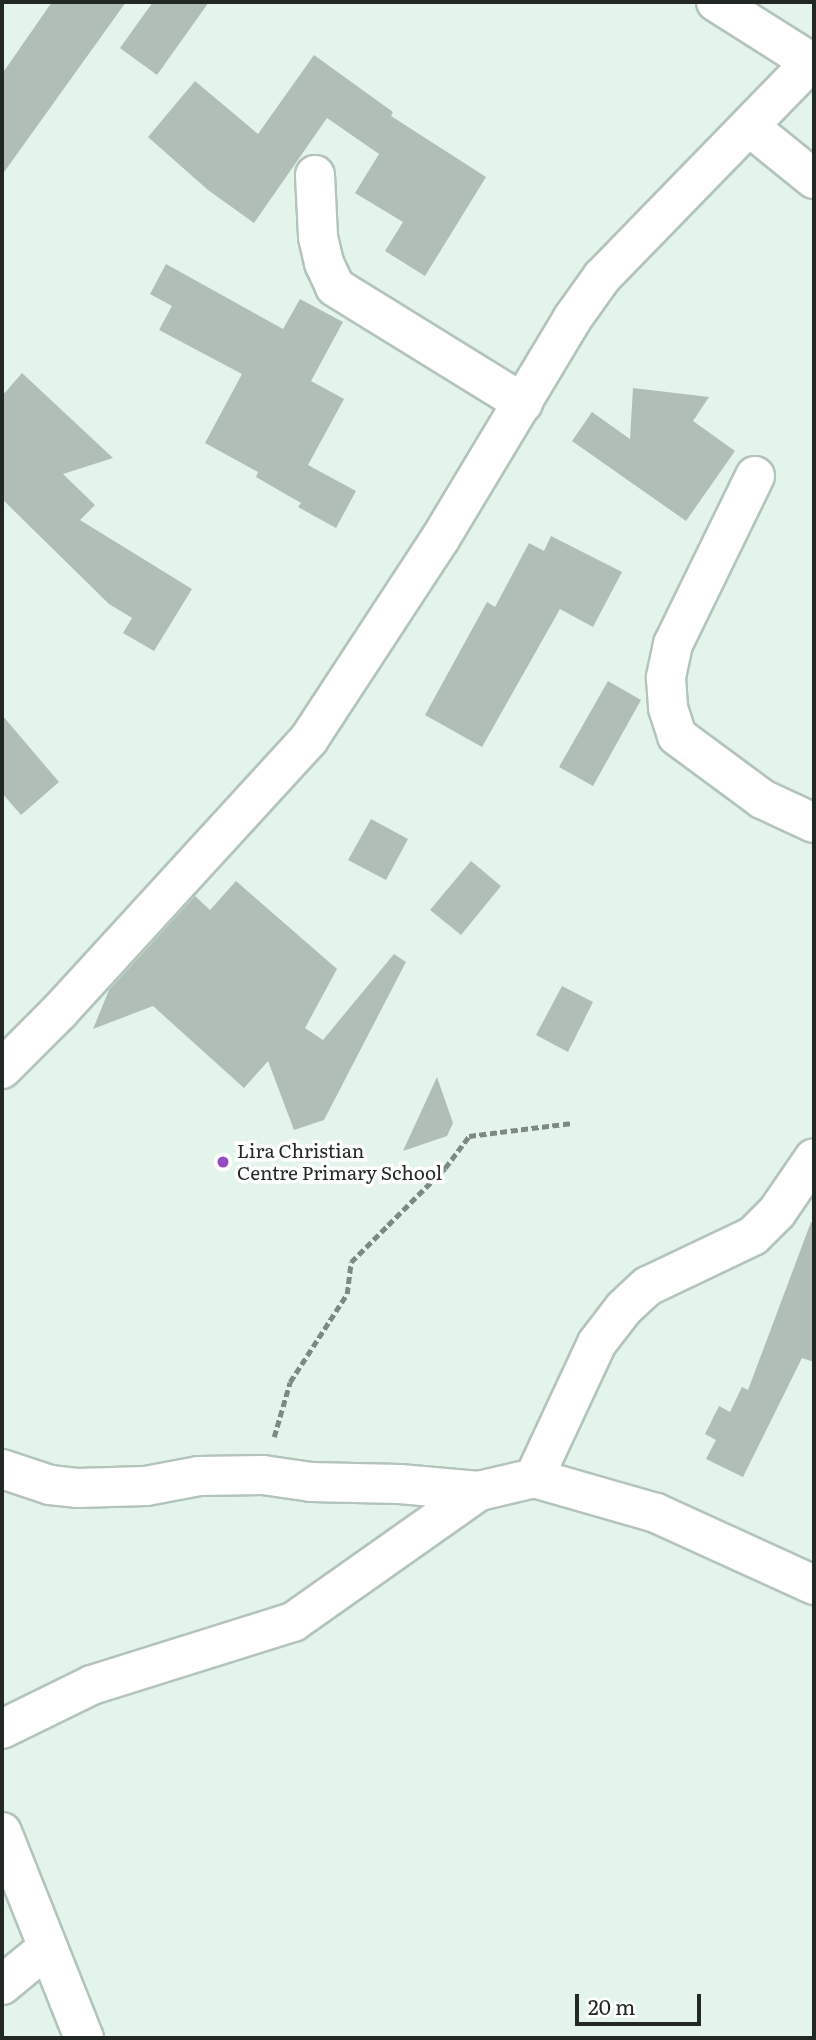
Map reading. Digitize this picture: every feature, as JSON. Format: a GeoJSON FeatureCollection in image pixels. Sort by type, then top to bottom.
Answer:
{"type":"FeatureCollection","features":[{"type":"Feature","properties":{"kind":"street"},"geometry":{"type":"LineString","coordinates":[[2,1069],[59,1012],[309,739],[440,538],[572,319],[603,277],[751,128],[813,61],[716,2]]}},
{"type":"Feature","properties":{"kind":"street"},"geometry":{"type":"LineString","coordinates":[[751,128],[814,179]]}},
{"type":"Feature","properties":{"kind":"street"},"geometry":{"type":"LineString","coordinates":[[315,175],[318,237],[324,262],[335,287],[523,403]]}},
{"type":"Feature","properties":{"kind":"street"},"geometry":{"type":"LineString","coordinates":[[755,476],[673,644],[666,678],[668,708],[677,736],[762,799],[814,823]]}},
{"type":"Feature","properties":{"kind":"street"},"geometry":{"type":"LineString","coordinates":[[534,1478],[597,1343],[624,1308],[648,1286],[753,1236],[777,1212],[814,1158]]}},
{"type":"Feature","properties":{"kind":"street"},"geometry":{"type":"LineString","coordinates":[[2,1469],[51,1485],[77,1488],[146,1486],[199,1476],[263,1475],[311,1482],[400,1484],[479,1491],[534,1478],[656,1513],[814,1585]]}},
{"type":"Feature","properties":{"kind":"street"},"geometry":{"type":"LineString","coordinates":[[2,1729],[92,1685],[293,1622],[479,1491]]}},
{"type":"Feature","properties":{"kind":"street"},"geometry":{"type":"LineString","coordinates":[[2,1832],[84,2038]]}},
{"type":"Feature","properties":{"kind":"street"},"geometry":{"type":"LineString","coordinates":[[2,1985],[47,1948]]}},
{"type":"Feature","properties":{"kind":"path"},"geometry":{"type":"LineString","coordinates":[[263,1475],[290,1382],[347,1294],[351,1262],[445,1168],[469,1136],[572,1123]]}},
{"type":"Feature","properties":{"kind":"building"},"geometry":{"type":"Polygon","coordinates":[[[52,2],[126,2],[2,175],[2,74],[52,2]]]}},
{"type":"Feature","properties":{"kind":"building"},"geometry":{"type":"Polygon","coordinates":[[[153,2],[209,2],[157,75],[120,48],[153,2]]]}},
{"type":"Feature","properties":{"kind":"building"},"geometry":{"type":"Polygon","coordinates":[[[314,55],[393,112],[391,116],[486,177],[425,276],[385,251],[403,222],[355,193],[379,154],[327,118],[254,223],[208,190],[148,137],[195,81],[258,134],[314,55]]]}},
{"type":"Feature","properties":{"kind":"building"},"geometry":{"type":"Polygon","coordinates":[[[166,264],[283,329],[300,299],[343,322],[311,381],[344,399],[308,465],[356,491],[336,528],[298,507],[301,503],[256,477],[258,472],[205,443],[242,374],[159,330],[172,306],[150,294],[166,264]]]}},
{"type":"Feature","properties":{"kind":"building"},"geometry":{"type":"Polygon","coordinates":[[[22,373],[113,458],[63,474],[95,505],[80,520],[192,589],[154,651],[123,633],[132,618],[109,604],[2,499],[2,396],[22,373]]]}},
{"type":"Feature","properties":{"kind":"building"},"geometry":{"type":"Polygon","coordinates":[[[633,388],[709,397],[693,421],[735,451],[686,521],[572,441],[592,412],[630,439],[633,388]]]}},
{"type":"Feature","properties":{"kind":"building"},"geometry":{"type":"Polygon","coordinates":[[[551,536],[622,572],[593,627],[560,609],[482,747],[425,715],[487,602],[495,607],[529,543],[544,551],[551,536]]]}},
{"type":"Feature","properties":{"kind":"building"},"geometry":{"type":"Polygon","coordinates":[[[608,681],[641,700],[593,786],[559,767],[608,681]]]}},
{"type":"Feature","properties":{"kind":"building"},"geometry":{"type":"Polygon","coordinates":[[[2,715],[59,782],[21,815],[2,793],[2,715]]]}},
{"type":"Feature","properties":{"kind":"building"},"geometry":{"type":"Polygon","coordinates":[[[371,819],[408,839],[386,880],[348,860],[371,819]]]}},
{"type":"Feature","properties":{"kind":"building"},"geometry":{"type":"Polygon","coordinates":[[[471,861],[501,886],[461,935],[430,910],[471,861]]]}},
{"type":"Feature","properties":{"kind":"building"},"geometry":{"type":"Polygon","coordinates":[[[236,881],[337,969],[305,1028],[323,1040],[394,954],[406,962],[324,1120],[294,1130],[268,1061],[244,1088],[153,1006],[93,1029],[109,990],[195,896],[210,910],[236,881]]]}},
{"type":"Feature","properties":{"kind":"building"},"geometry":{"type":"Polygon","coordinates":[[[562,986],[593,1002],[568,1052],[536,1035],[562,986]]]}},
{"type":"Feature","properties":{"kind":"building"},"geometry":{"type":"Polygon","coordinates":[[[437,1077],[453,1123],[447,1136],[403,1151],[437,1077]]]}},
{"type":"Feature","properties":{"kind":"building"},"geometry":{"type":"Polygon","coordinates":[[[811,1222],[814,1223],[814,1362],[802,1358],[743,1477],[706,1459],[716,1440],[705,1434],[719,1406],[730,1412],[742,1387],[748,1390],[811,1222]]]}},
{"type":"Feature","properties":{"kind":"place","name":"Lira Christian Centre Primary School"},"geometry":{"type":"Point","coordinates":[223,1162]}}]}
